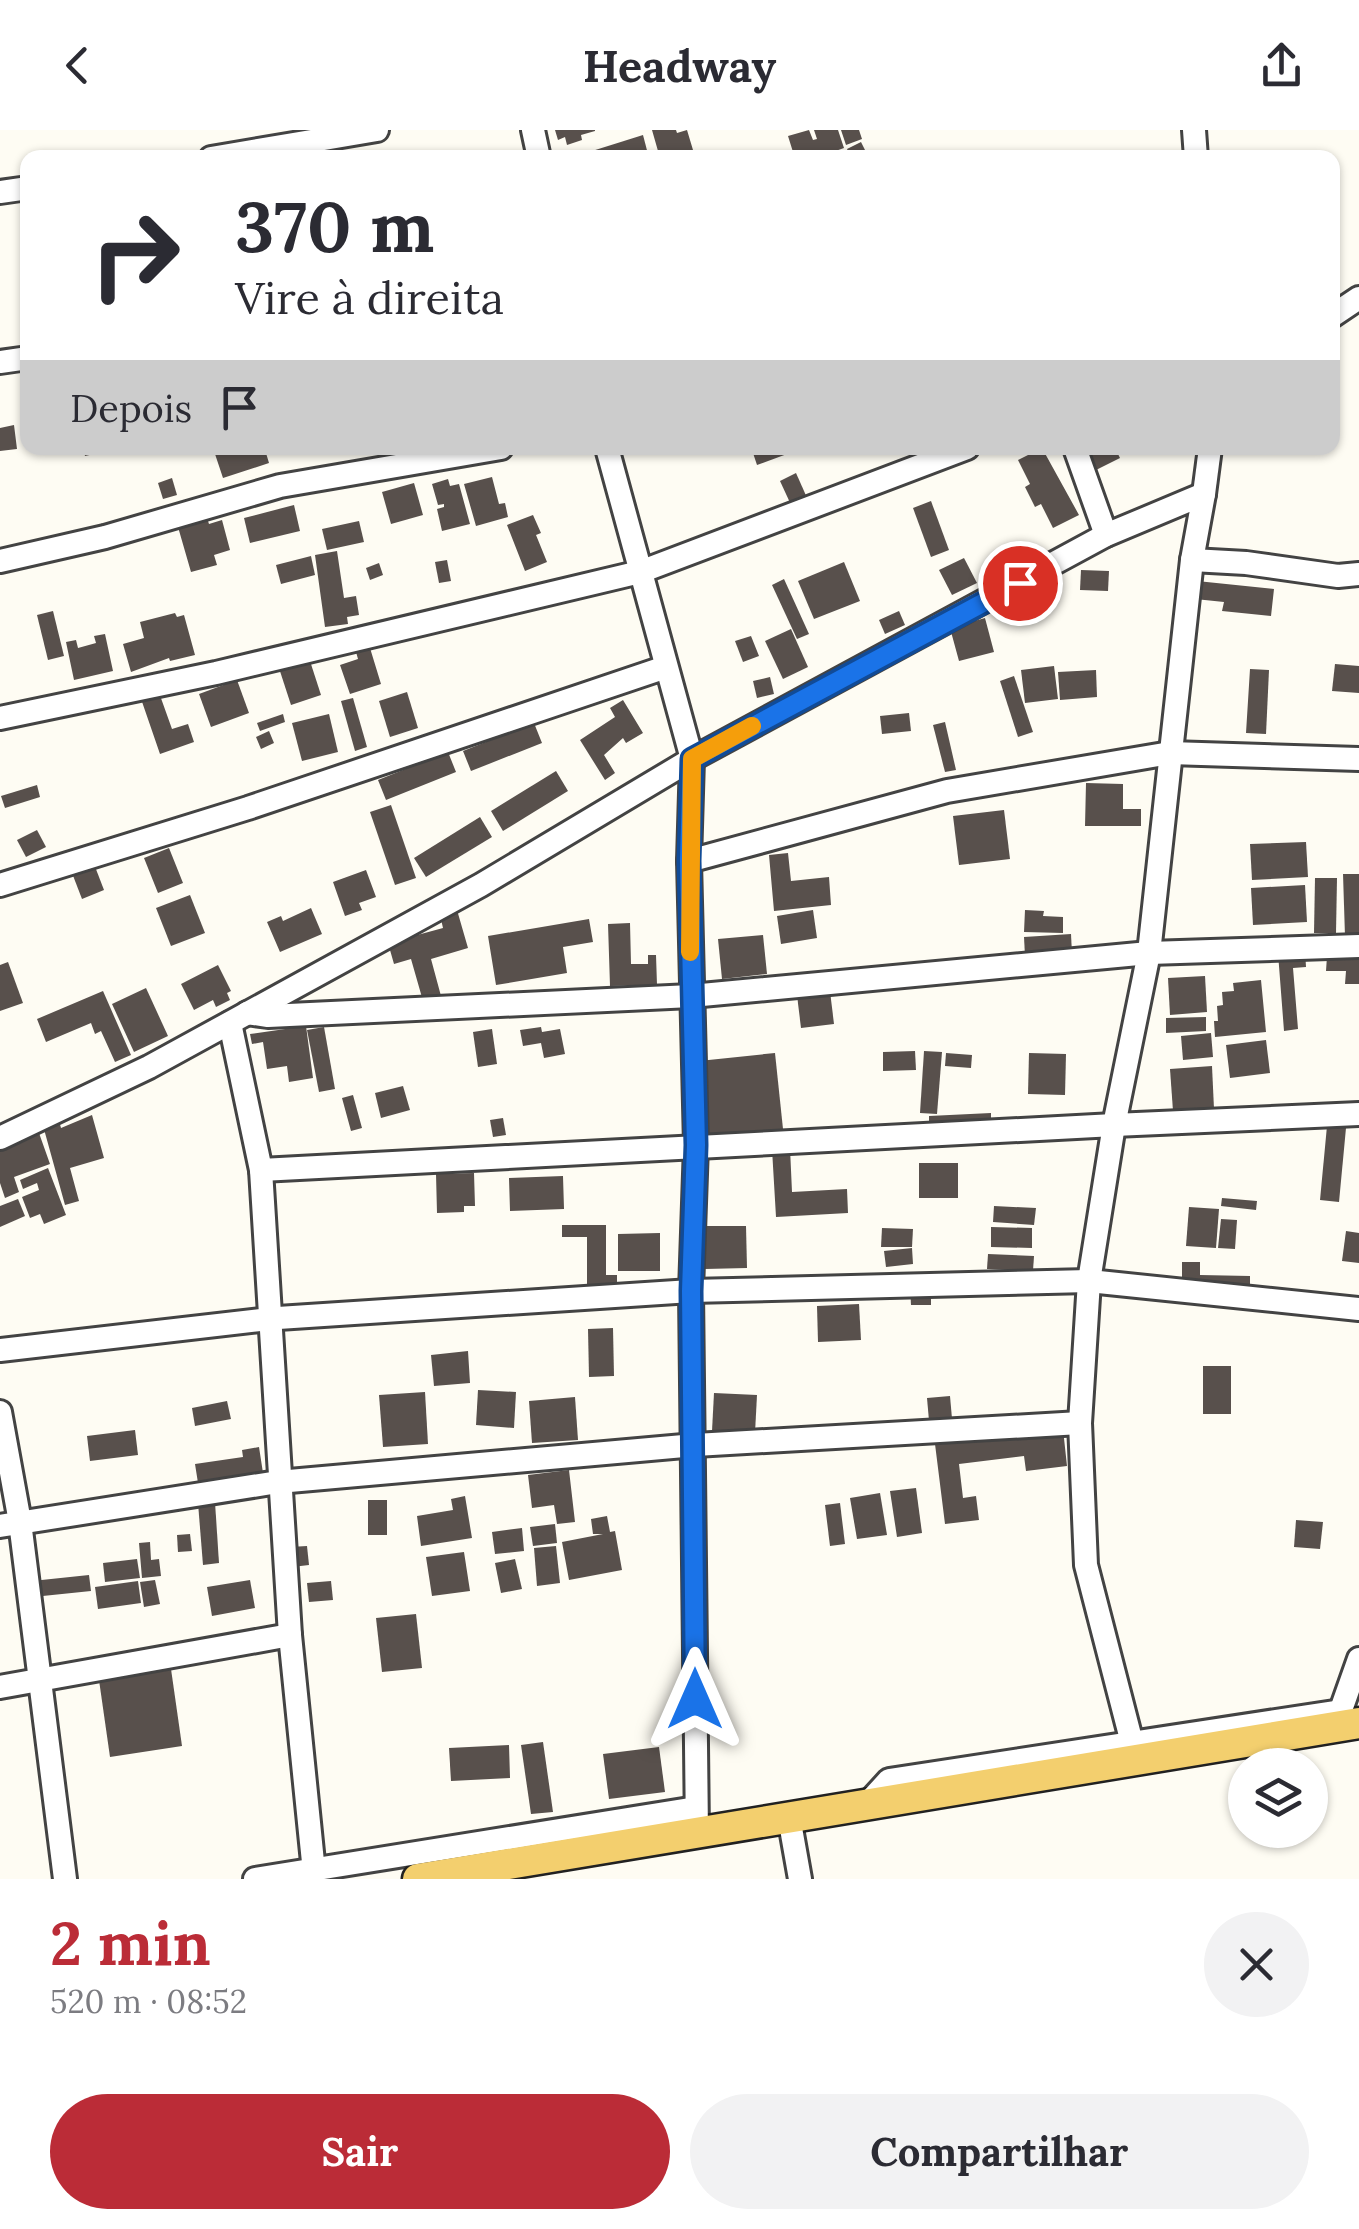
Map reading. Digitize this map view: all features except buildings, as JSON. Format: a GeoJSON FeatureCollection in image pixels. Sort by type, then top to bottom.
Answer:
{"type":"FeatureCollection","features":[{"type":"Feature","properties":{"kind":"main road"},"geometry":{"type":"LineString","coordinates":[[418,1879],[696,1822],[789,1818],[1345,1721]]}},
{"type":"Feature","properties":{"kind":"street"},"geometry":{"type":"LineString","coordinates":[[258,150],[377,130]]}},
{"type":"Feature","properties":{"kind":"street"},"geometry":{"type":"LineString","coordinates":[[0,561],[106,538],[280,486],[461,455]]}},
{"type":"Feature","properties":{"kind":"street"},"geometry":{"type":"LineString","coordinates":[[255,1879],[696,1822],[691,1291],[696,1145],[689,861],[692,759],[609,455]]}},
{"type":"Feature","properties":{"kind":"street"},"geometry":{"type":"LineString","coordinates":[[0,718],[216,673],[640,572],[949,455]]}},
{"type":"Feature","properties":{"kind":"street"},"geometry":{"type":"LineString","coordinates":[[1077,455],[1106,536]]}},
{"type":"Feature","properties":{"kind":"street"},"geometry":{"type":"LineString","coordinates":[[1132,1742],[1086,1565],[1080,1423],[1088,1281],[1148,952],[1192,560],[1209,455]]}},
{"type":"Feature","properties":{"kind":"street"},"geometry":{"type":"LineString","coordinates":[[0,1138],[66,1110],[238,1018],[481,884],[692,759],[1106,536],[1204,494]]}},
{"type":"Feature","properties":{"kind":"street"},"geometry":{"type":"LineString","coordinates":[[1192,560],[1338,576],[1359,574]]}},
{"type":"Feature","properties":{"kind":"street"},"geometry":{"type":"LineString","coordinates":[[0,885],[248,808],[666,667]]}},
{"type":"Feature","properties":{"kind":"street"},"geometry":{"type":"LineString","coordinates":[[689,861],[947,790],[1170,753],[1359,759]]}},
{"type":"Feature","properties":{"kind":"street"},"geometry":{"type":"LineString","coordinates":[[238,1018],[691,996],[1148,952],[1359,946]]}},
{"type":"Feature","properties":{"kind":"street"},"geometry":{"type":"LineString","coordinates":[[238,1018],[261,1170],[278,1482],[314,1872]]}},
{"type":"Feature","properties":{"kind":"street"},"geometry":{"type":"LineString","coordinates":[[261,1170],[1359,1114]]}},
{"type":"Feature","properties":{"kind":"street"},"geometry":{"type":"LineString","coordinates":[[0,1350],[268,1320],[691,1291],[1088,1281],[1359,1309]]}},
{"type":"Feature","properties":{"kind":"street"},"geometry":{"type":"LineString","coordinates":[[0,1412],[10,1524],[42,1680],[66,1879]]}},
{"type":"Feature","properties":{"kind":"street"},"geometry":{"type":"LineString","coordinates":[[10,1524],[278,1482],[695,1445],[1080,1423]]}},
{"type":"Feature","properties":{"kind":"street"},"geometry":{"type":"LineString","coordinates":[[0,1687],[290,1635]]}},
{"type":"Feature","properties":{"kind":"street"},"geometry":{"type":"LineString","coordinates":[[866,1804],[889,1780],[1132,1742],[1345,1721],[1359,1659]]}},
{"type":"Feature","properties":{"kind":"street"},"geometry":{"type":"LineString","coordinates":[[789,1818],[800,1879]]}},
{"type":"Feature","properties":{"kind":"slow traffic"},"geometry":{"type":"LineString","coordinates":[[690,952],[692,759],[752,726]]}},
{"type":"Feature","properties":{"kind":"route"},"geometry":{"type":"LineString","coordinates":[[695,1699],[691,1291],[696,1145],[689,861],[692,759],[1020,583]]}}]}
